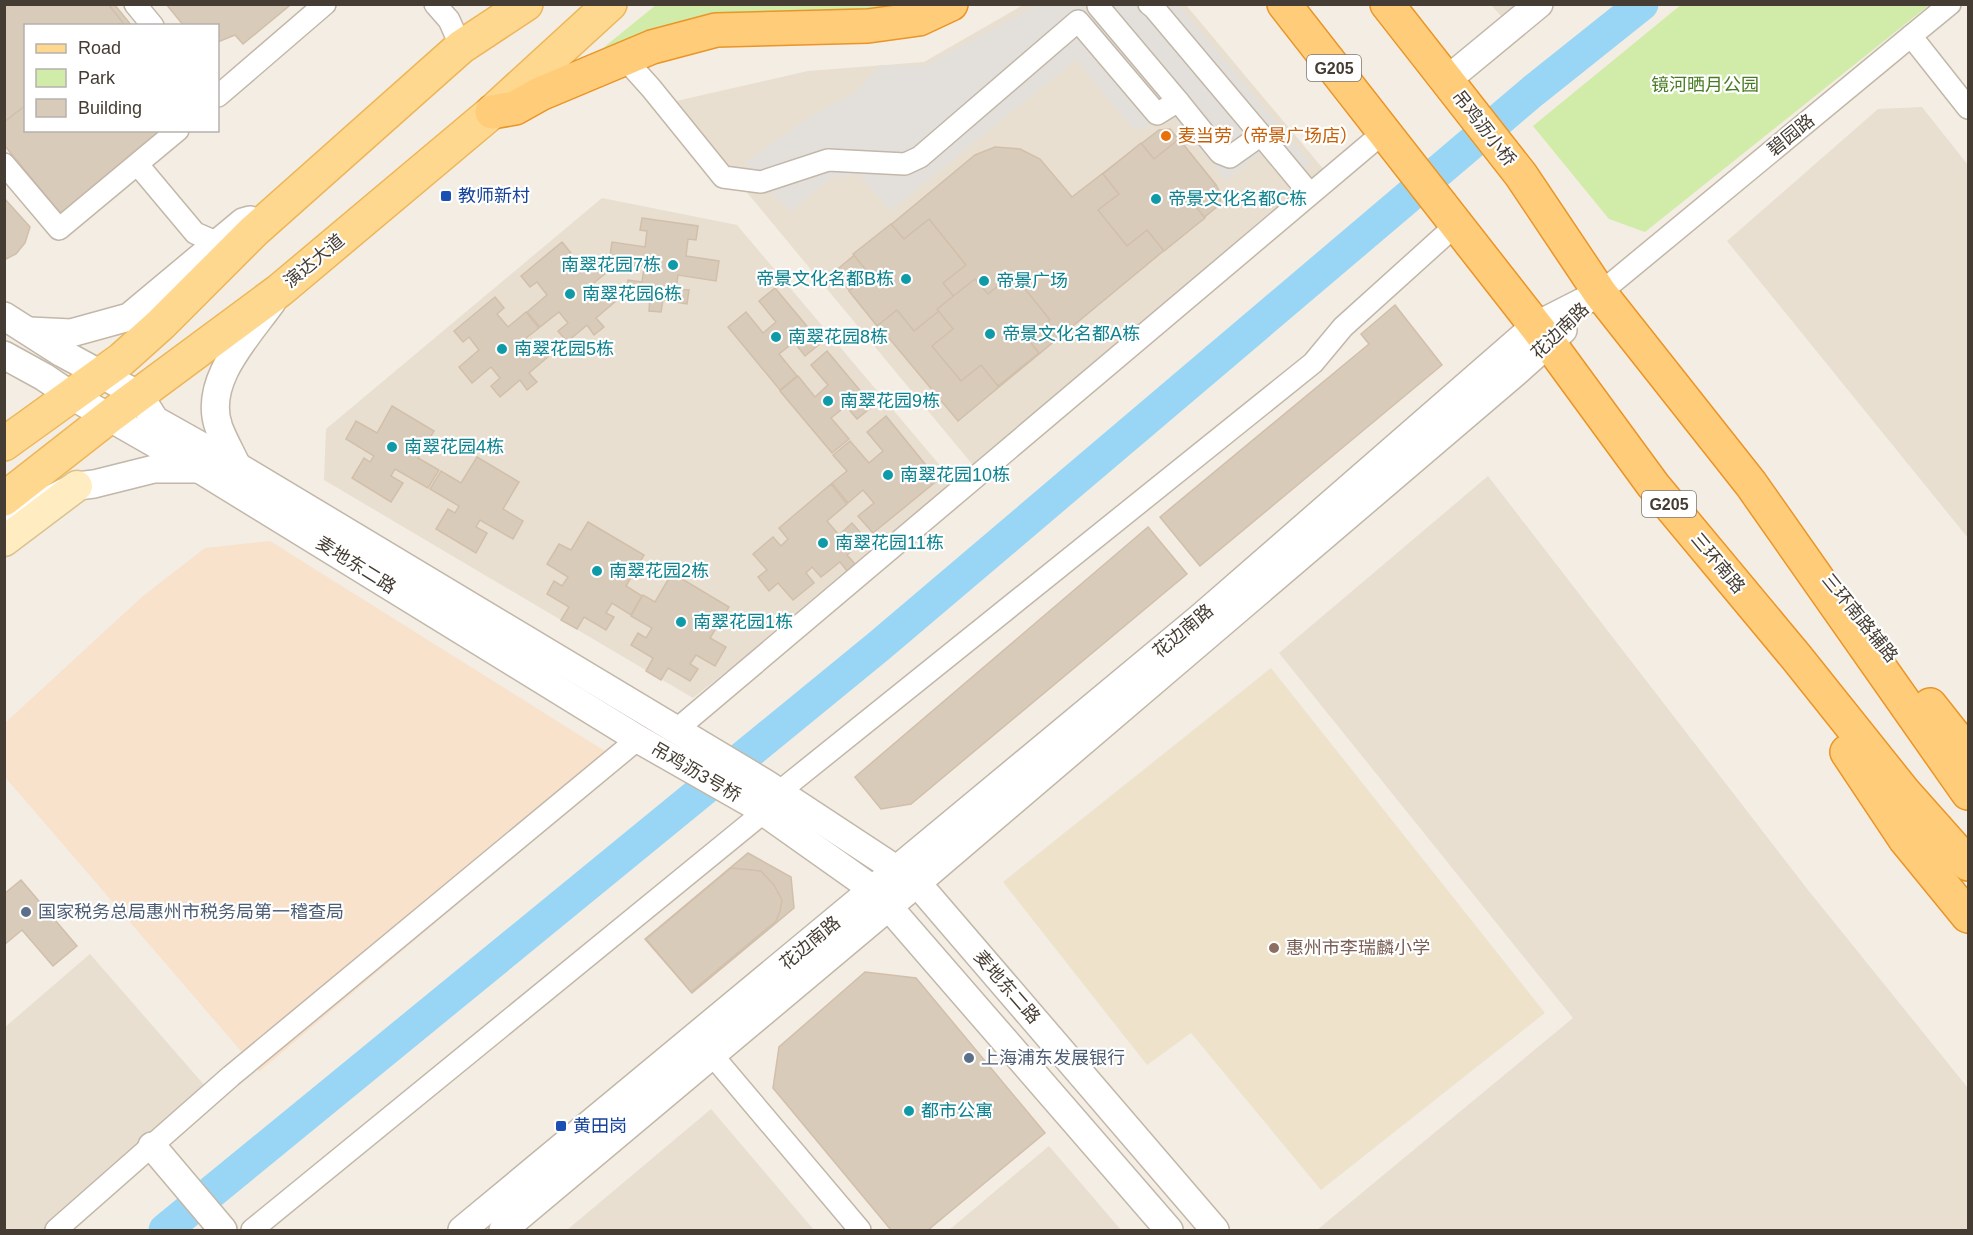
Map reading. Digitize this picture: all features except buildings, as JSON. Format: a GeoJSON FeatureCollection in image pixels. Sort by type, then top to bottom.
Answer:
{"type":"FeatureCollection","features":[{"type":"Feature","properties":{"kind":"highway"},"geometry":{"type":"LineString","coordinates":[[492,112],[515,108],[540,94],[652,47],[716,30],[868,26],[920,19],[951,4]]}},
{"type":"Feature","properties":{"kind":"highway"},"geometry":{"type":"LineString","coordinates":[[1387,4],[1447,80]]}},
{"type":"Feature","properties":{"kind":"highway","name":"G205"},"geometry":{"type":"LineString","coordinates":[[1284,8],[1456,225]]}},
{"type":"Feature","properties":{"kind":"highway","name":"吊鸡沥小桥"},"geometry":{"type":"LineString","coordinates":[[1447,80],[1521,175],[1600,293]]}},
{"type":"Feature","properties":{"kind":"highway","name":"三环南路"},"geometry":{"type":"LineString","coordinates":[[1456,225],[1542,335],[1653,485],[1797,658],[1904,792],[1968,864]]}},
{"type":"Feature","properties":{"kind":"highway"},"geometry":{"type":"LineString","coordinates":[[1600,293],[1751,484],[1968,793]]}},
{"type":"Feature","properties":{"kind":"highway","name":"三环南路辅路"},"geometry":{"type":"LineString","coordinates":[[1751,484],[1968,753]]}},
{"type":"Feature","properties":{"kind":"highway"},"geometry":{"type":"LineString","coordinates":[[1797,658],[1851,759],[1905,839],[1968,916]]}},
{"type":"Feature","properties":{"kind":"main road"},"geometry":{"type":"LineString","coordinates":[[461,47],[489,4]]}},
{"type":"Feature","properties":{"kind":"main road"},"geometry":{"type":"LineString","coordinates":[[4,444],[122,359],[276,210],[461,47],[526,4]]}},
{"type":"Feature","properties":{"kind":"main road","name":"演达大道"},"geometry":{"type":"LineString","coordinates":[[4,500],[110,416],[280,290],[492,112],[610,4]]}},
{"type":"Feature","properties":{"kind":"main road"},"geometry":{"type":"LineString","coordinates":[[4,541],[77,486]]}},
{"type":"Feature","properties":{"kind":"street"},"geometry":{"type":"LineString","coordinates":[[135,4],[151,24]]}},
{"type":"Feature","properties":{"kind":"street"},"geometry":{"type":"LineString","coordinates":[[219,95],[325,4]]}},
{"type":"Feature","properties":{"kind":"street"},"geometry":{"type":"LineString","coordinates":[[435,4],[449,20],[461,47]]}},
{"type":"Feature","properties":{"kind":"street"},"geometry":{"type":"LineString","coordinates":[[1149,4],[1310,194]]}},
{"type":"Feature","properties":{"kind":"street"},"geometry":{"type":"LineString","coordinates":[[1447,80],[1539,4]]}},
{"type":"Feature","properties":{"kind":"street","name":"碧园路"},"geometry":{"type":"LineString","coordinates":[[1600,293],[1950,4]]}},
{"type":"Feature","properties":{"kind":"street"},"geometry":{"type":"LineString","coordinates":[[624,58],[723,177],[761,182],[828,160],[905,164],[920,157],[1099,5],[1220,153],[1230,157],[1261,135]]}},
{"type":"Feature","properties":{"kind":"street"},"geometry":{"type":"LineString","coordinates":[[1078,21],[1157,114],[1178,101]]}},
{"type":"Feature","properties":{"kind":"street"},"geometry":{"type":"LineString","coordinates":[[1911,36],[1968,108]]}},
{"type":"Feature","properties":{"kind":"street"},"geometry":{"type":"LineString","coordinates":[[4,164],[58,229],[176,132]]}},
{"type":"Feature","properties":{"kind":"street"},"geometry":{"type":"LineString","coordinates":[[665,723],[1383,132]]}},
{"type":"Feature","properties":{"kind":"street"},"geometry":{"type":"LineString","coordinates":[[138,165],[195,232],[218,243]]}},
{"type":"Feature","properties":{"kind":"street"},"geometry":{"type":"LineString","coordinates":[[29,331],[71,333],[129,317],[243,222],[276,210]]}},
{"type":"Feature","properties":{"kind":"street"},"geometry":{"type":"LineString","coordinates":[[252,1230],[765,798],[1313,363],[1343,327],[1456,225]]}},
{"type":"Feature","properties":{"kind":"street"},"geometry":{"type":"LineString","coordinates":[[237,466],[219,427],[215,407],[218,385],[230,362],[280,290]]}},
{"type":"Feature","properties":{"kind":"street","name":"花边南路"},"geometry":{"type":"LineString","coordinates":[[462,1230],[704,1045],[882,898],[1201,617],[1542,335],[1600,293]]}},
{"type":"Feature","properties":{"kind":"street"},"geometry":{"type":"LineString","coordinates":[[4,316],[62,353],[139,395]]}},
{"type":"Feature","properties":{"kind":"street","name":"麦地东二路"},"geometry":{"type":"LineString","coordinates":[[4,356],[44,376],[72,396],[199,469],[638,739]]}},
{"type":"Feature","properties":{"kind":"street","name":"麦地东二路"},"geometry":{"type":"LineString","coordinates":[[139,395],[155,420],[237,466],[665,723]]}},
{"type":"Feature","properties":{"kind":"street"},"geometry":{"type":"LineString","coordinates":[[4,518],[23,513],[77,486],[154,469],[199,469]]}},
{"type":"Feature","properties":{"kind":"street","name":"吊鸡沥3号桥"},"geometry":{"type":"LineString","coordinates":[[665,723],[765,798]]}},
{"type":"Feature","properties":{"kind":"street"},"geometry":{"type":"LineString","coordinates":[[56,1230],[231,1076],[638,739]]}},
{"type":"Feature","properties":{"kind":"street","name":"吊鸡沥3号桥"},"geometry":{"type":"LineString","coordinates":[[638,739],[765,798]]}},
{"type":"Feature","properties":{"kind":"street","name":"麦地东二路"},"geometry":{"type":"LineString","coordinates":[[765,798],[907,876],[1215,1230]]}},
{"type":"Feature","properties":{"kind":"street","name":"麦地东二路"},"geometry":{"type":"LineString","coordinates":[[765,798],[882,898],[1169,1230]]}},
{"type":"Feature","properties":{"kind":"street"},"geometry":{"type":"LineString","coordinates":[[704,1045],[860,1230]]}},
{"type":"Feature","properties":{"kind":"street","name":"花边南路"},"geometry":{"type":"LineString","coordinates":[[503,1230],[704,1045]]}},
{"type":"Feature","properties":{"kind":"street"},"geometry":{"type":"LineString","coordinates":[[152,1146],[223,1230]]}},
{"type":"Feature","properties":{"kind":"shaded area"},"geometry":{"type":"Polygon","coordinates":[[[1178,4],[1311,164],[1288,180],[1262,152],[1226,180],[1173,116],[1135,131],[1076,60],[890,211],[858,174],[831,178],[790,212],[745,163],[811,116],[856,92],[880,65],[924,66],[1037,5],[1178,4]]]}},
{"type":"Feature","properties":{"kind":"shaded area"},"geometry":{"type":"Polygon","coordinates":[[[1023,5],[1186,5],[1325,171],[972,464],[672,102],[808,71],[924,62],[1023,5]]]}},
{"type":"Feature","properties":{"kind":"shaded area"},"geometry":{"type":"Polygon","coordinates":[[[1491,5],[1519,5],[1503,18],[1491,5]]]}},
{"type":"Feature","properties":{"kind":"shaded area"},"geometry":{"type":"Polygon","coordinates":[[[1922,107],[1968,165],[1968,538],[1727,241],[1878,109],[1922,107]]]}},
{"type":"Feature","properties":{"kind":"shaded area"},"geometry":{"type":"Polygon","coordinates":[[[602,198],[737,225],[959,488],[693,698],[324,480],[326,429],[602,198]]]}},
{"type":"Feature","properties":{"kind":"shaded area"},"geometry":{"type":"Polygon","coordinates":[[[1488,476],[1808,890],[1968,1088],[1968,1230],[1317,1230],[1573,1018],[1279,653],[1488,476]]]}},
{"type":"Feature","properties":{"kind":"shaded area"},"geometry":{"type":"Polygon","coordinates":[[[270,541],[624,763],[259,1072],[5,777],[5,723],[143,596],[205,548],[270,541]]]}},
{"type":"Feature","properties":{"kind":"shaded area","name":"惠州市李瑞麟小学"},"geometry":{"type":"Polygon","coordinates":[[[1271,668],[1545,1013],[1321,1190],[1191,1033],[1147,1065],[1003,882],[1271,668]]]}},
{"type":"Feature","properties":{"kind":"shaded area"},"geometry":{"type":"Polygon","coordinates":[[[90,954],[212,1094],[55,1230],[5,1230],[4,1028],[90,954]]]}},
{"type":"Feature","properties":{"kind":"shaded area"},"geometry":{"type":"Polygon","coordinates":[[[711,1109],[814,1230],[567,1230],[711,1109]]]}},
{"type":"Feature","properties":{"kind":"shaded area"},"geometry":{"type":"Polygon","coordinates":[[[1049,1146],[1121,1230],[949,1230],[1049,1146]]]}},
{"type":"Feature","properties":{"kind":"green space","name":"镜河晒月公园"},"geometry":{"type":"Polygon","coordinates":[[[1682,4],[1929,5],[1645,232],[1609,219],[1533,126],[1682,4]]]}},
{"type":"Feature","properties":{"kind":"green space"},"geometry":{"type":"Polygon","coordinates":[[[656,5],[929,5],[645,34],[603,48],[656,5]]]}},
{"type":"Feature","properties":{"kind":"waterway"},"geometry":{"type":"LineString","coordinates":[[165,1230],[879,646],[1533,91],[1642,4]]}},
{"type":"Feature","properties":{"kind":"place","name":"麦当劳（帝景广场店）"},"geometry":{"type":"Point","coordinates":[1166,136]}},
{"type":"Feature","properties":{"kind":"place","name":"教师新村"},"geometry":{"type":"Point","coordinates":[446,196]}},
{"type":"Feature","properties":{"kind":"place","name":"帝景文化名都C栋"},"geometry":{"type":"Point","coordinates":[1156,199]}},
{"type":"Feature","properties":{"kind":"place","name":"南翠花园7栋"},"geometry":{"type":"Point","coordinates":[673,265]}},
{"type":"Feature","properties":{"kind":"place","name":"帝景文化名都B栋"},"geometry":{"type":"Point","coordinates":[906,279]}},
{"type":"Feature","properties":{"kind":"place","name":"帝景广场"},"geometry":{"type":"Point","coordinates":[984,281]}},
{"type":"Feature","properties":{"kind":"place","name":"南翠花园6栋"},"geometry":{"type":"Point","coordinates":[570,294]}},
{"type":"Feature","properties":{"kind":"place","name":"帝景文化名都A栋"},"geometry":{"type":"Point","coordinates":[990,334]}},
{"type":"Feature","properties":{"kind":"place","name":"南翠花园8栋"},"geometry":{"type":"Point","coordinates":[776,337]}},
{"type":"Feature","properties":{"kind":"place","name":"南翠花园5栋"},"geometry":{"type":"Point","coordinates":[502,349]}},
{"type":"Feature","properties":{"kind":"place","name":"南翠花园9栋"},"geometry":{"type":"Point","coordinates":[828,401]}},
{"type":"Feature","properties":{"kind":"place","name":"南翠花园4栋"},"geometry":{"type":"Point","coordinates":[392,447]}},
{"type":"Feature","properties":{"kind":"place","name":"南翠花园10栋"},"geometry":{"type":"Point","coordinates":[888,475]}},
{"type":"Feature","properties":{"kind":"place","name":"南翠花园11栋"},"geometry":{"type":"Point","coordinates":[823,543]}},
{"type":"Feature","properties":{"kind":"place","name":"南翠花园2栋"},"geometry":{"type":"Point","coordinates":[597,571]}},
{"type":"Feature","properties":{"kind":"place","name":"南翠花园1栋"},"geometry":{"type":"Point","coordinates":[681,622]}},
{"type":"Feature","properties":{"kind":"place","name":"国家税务总局惠州市税务局第一稽查局"},"geometry":{"type":"Point","coordinates":[26,912]}},
{"type":"Feature","properties":{"kind":"place","name":"惠州市李瑞麟小学"},"geometry":{"type":"Point","coordinates":[1274,948]}},
{"type":"Feature","properties":{"kind":"place","name":"上海浦东发展银行"},"geometry":{"type":"Point","coordinates":[969,1058]}},
{"type":"Feature","properties":{"kind":"place","name":"都市公寓"},"geometry":{"type":"Point","coordinates":[909,1111]}},
{"type":"Feature","properties":{"kind":"place","name":"黄田岗"},"geometry":{"type":"Point","coordinates":[561,1126]}}]}
